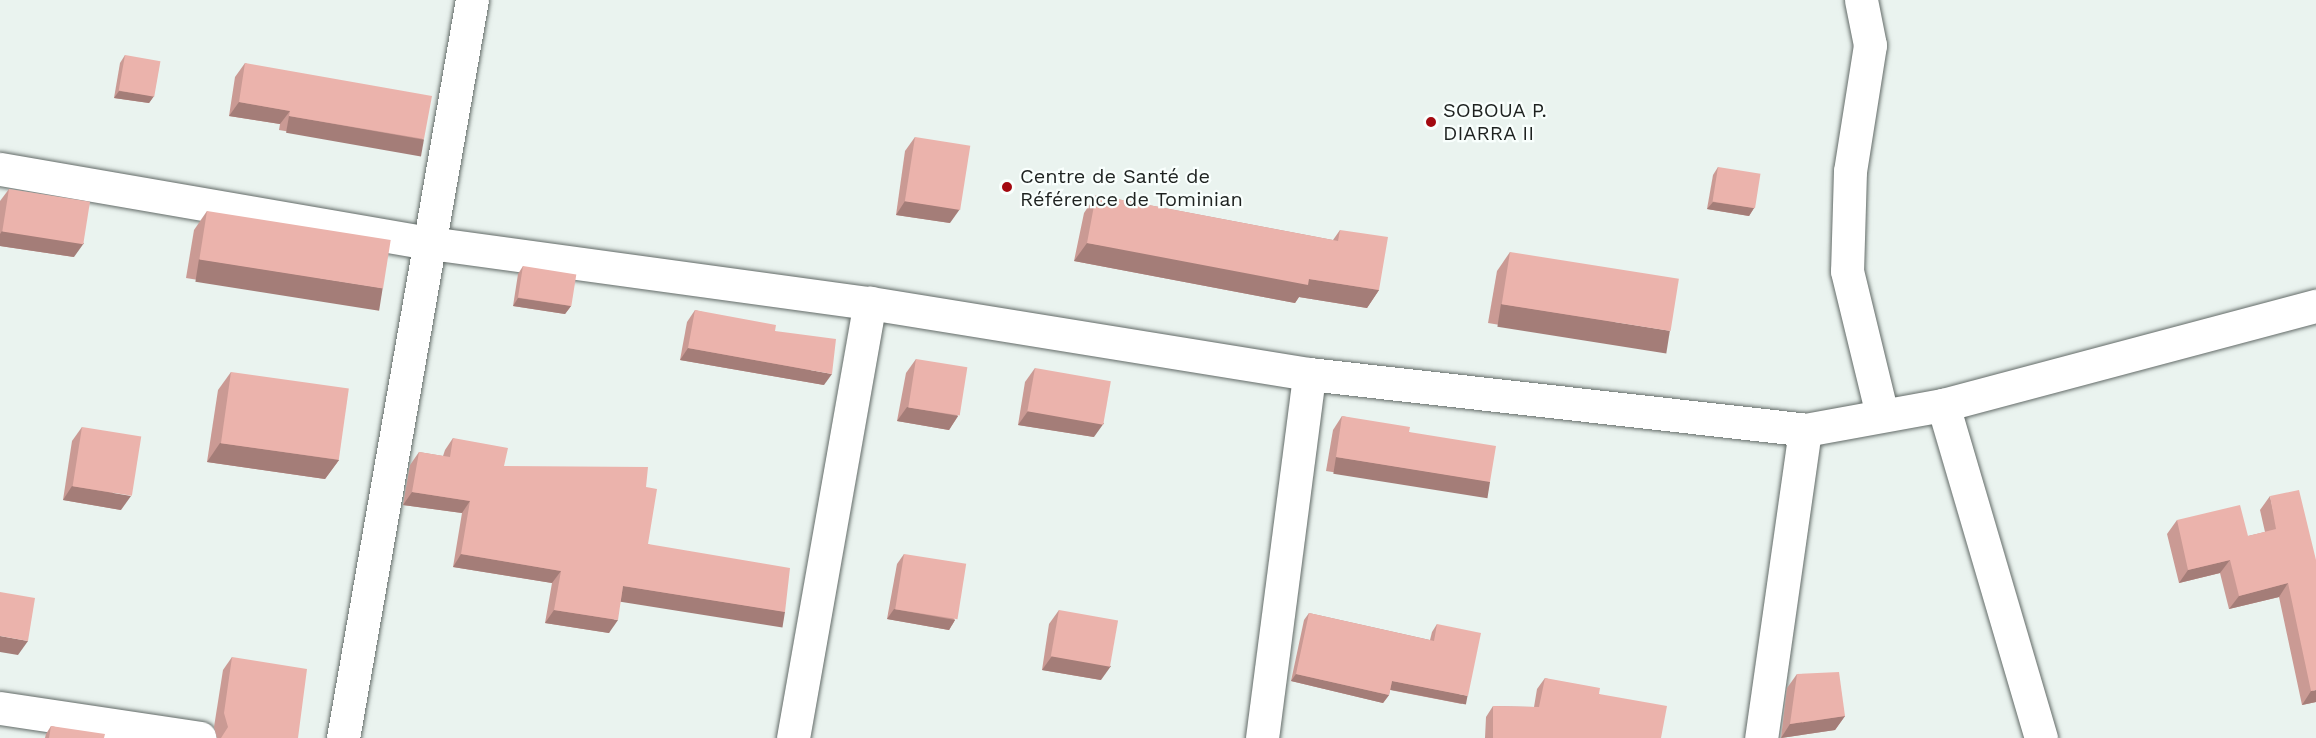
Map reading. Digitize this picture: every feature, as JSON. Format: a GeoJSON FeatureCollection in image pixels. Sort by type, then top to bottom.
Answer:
{"type":"FeatureCollection","features":[{"type":"Feature","properties":{"kind":"street"},"geometry":{"type":"LineString","coordinates":[[343,738],[472,0]]}},
{"type":"Feature","properties":{"kind":"street"},"geometry":{"type":"LineString","coordinates":[[1862,0],[1869,45],[1850,171],[1846,271],[1882,415]]}},
{"type":"Feature","properties":{"kind":"street"},"geometry":{"type":"LineString","coordinates":[[0,169],[430,243],[870,303],[1309,374],[1805,430],[1943,405],[2316,306]]}},
{"type":"Feature","properties":{"kind":"street"},"geometry":{"type":"LineString","coordinates":[[793,738],[870,303]]}},
{"type":"Feature","properties":{"kind":"street"},"geometry":{"type":"LineString","coordinates":[[1262,738],[1309,374]]}},
{"type":"Feature","properties":{"kind":"street"},"geometry":{"type":"LineString","coordinates":[[1943,405],[2041,738]]}},
{"type":"Feature","properties":{"kind":"street"},"geometry":{"type":"LineString","coordinates":[[1761,738],[1805,430]]}},
{"type":"Feature","properties":{"kind":"street"},"geometry":{"type":"LineString","coordinates":[[0,708],[200,738]]}},
{"type":"Feature","properties":{"kind":"building"},"geometry":{"type":"Polygon","coordinates":[[[125,55],[160,61],[154,97],[119,90],[125,55]]]}},
{"type":"Feature","properties":{"kind":"building"},"geometry":{"type":"Polygon","coordinates":[[[245,63],[432,96],[424,139],[289,116],[290,111],[239,102],[245,63]]]}},
{"type":"Feature","properties":{"kind":"building"},"geometry":{"type":"Polygon","coordinates":[[[915,137],[970,146],[960,210],[905,201],[915,137]]]}},
{"type":"Feature","properties":{"kind":"building"},"geometry":{"type":"Polygon","coordinates":[[[1718,167],[1760,174],[1755,208],[1713,202],[1718,167]]]}},
{"type":"Feature","properties":{"kind":"building"},"geometry":{"type":"Polygon","coordinates":[[[9,189],[90,202],[83,244],[2,231],[9,189]]]}},
{"type":"Feature","properties":{"kind":"building"},"geometry":{"type":"Polygon","coordinates":[[[1096,195],[1338,241],[1340,230],[1388,237],[1379,290],[1309,279],[1308,285],[1087,243],[1096,195]]]}},
{"type":"Feature","properties":{"kind":"building"},"geometry":{"type":"Polygon","coordinates":[[[207,211],[391,240],[383,288],[199,259],[207,211]]]}},
{"type":"Feature","properties":{"kind":"building"},"geometry":{"type":"Polygon","coordinates":[[[1510,252],[1679,279],[1671,331],[1502,304],[1510,252]]]}},
{"type":"Feature","properties":{"kind":"building"},"geometry":{"type":"Polygon","coordinates":[[[523,266],[576,274],[571,306],[518,298],[523,266]]]}},
{"type":"Feature","properties":{"kind":"building"},"geometry":{"type":"Polygon","coordinates":[[[695,310],[776,325],[775,331],[836,339],[832,374],[688,348],[695,310]]]}},
{"type":"Feature","properties":{"kind":"building"},"geometry":{"type":"Polygon","coordinates":[[[916,359],[967,367],[960,416],[908,407],[916,359]]]}},
{"type":"Feature","properties":{"kind":"building"},"geometry":{"type":"Polygon","coordinates":[[[1035,368],[1111,381],[1103,425],[1027,411],[1035,368]]]}},
{"type":"Feature","properties":{"kind":"building"},"geometry":{"type":"Polygon","coordinates":[[[231,372],[349,389],[339,460],[221,443],[231,372]]]}},
{"type":"Feature","properties":{"kind":"building"},"geometry":{"type":"Polygon","coordinates":[[[1342,416],[1410,427],[1409,432],[1496,446],[1490,482],[1336,457],[1342,416]]]}},
{"type":"Feature","properties":{"kind":"building"},"geometry":{"type":"Polygon","coordinates":[[[82,427],[141,436],[132,496],[73,486],[82,427]]]}},
{"type":"Feature","properties":{"kind":"building"},"geometry":{"type":"Polygon","coordinates":[[[453,438],[508,448],[504,466],[648,467],[646,487],[657,489],[648,544],[790,568],[785,612],[623,586],[618,620],[554,610],[561,571],[461,554],[470,501],[412,492],[419,452],[450,457],[453,438]]]}},
{"type":"Feature","properties":{"kind":"building"},"geometry":{"type":"Polygon","coordinates":[[[2299,490],[2316,560],[2316,690],[2311,691],[2288,583],[2239,596],[2230,560],[2188,570],[2177,520],[2240,505],[2248,536],[2276,529],[2270,496],[2299,490]]]}},
{"type":"Feature","properties":{"kind":"building"},"geometry":{"type":"Polygon","coordinates":[[[904,554],[966,564],[957,619],[895,609],[904,554]]]}},
{"type":"Feature","properties":{"kind":"building"},"geometry":{"type":"Polygon","coordinates":[[[0,592],[35,598],[28,641],[0,636],[0,592]]]}},
{"type":"Feature","properties":{"kind":"building"},"geometry":{"type":"Polygon","coordinates":[[[1059,610],[1118,620],[1110,667],[1051,656],[1059,610]]]}},
{"type":"Feature","properties":{"kind":"building"},"geometry":{"type":"Polygon","coordinates":[[[1309,613],[1434,641],[1437,624],[1481,633],[1468,696],[1392,681],[1389,695],[1296,674],[1309,613]]]}},
{"type":"Feature","properties":{"kind":"building"},"geometry":{"type":"Polygon","coordinates":[[[232,657],[307,669],[298,738],[221,738],[228,727],[224,713],[232,657]]]}},
{"type":"Feature","properties":{"kind":"building"},"geometry":{"type":"Polygon","coordinates":[[[1839,672],[1845,716],[1790,724],[1797,674],[1839,672]]]}},
{"type":"Feature","properties":{"kind":"building"},"geometry":{"type":"Polygon","coordinates":[[[1545,678],[1600,688],[1599,694],[1667,706],[1661,738],[1493,738],[1493,706],[1539,707],[1545,678]]]}},
{"type":"Feature","properties":{"kind":"building"},"geometry":{"type":"Polygon","coordinates":[[[51,726],[105,734],[104,738],[49,738],[51,726]]]}},
{"type":"Feature","properties":{"kind":"place","name":"SOBOUA P. DIARRA II"},"geometry":{"type":"Point","coordinates":[1431,122]}},
{"type":"Feature","properties":{"kind":"place","name":"Centre de Santé de Référence de Tominian"},"geometry":{"type":"Point","coordinates":[1007,187]}}]}
